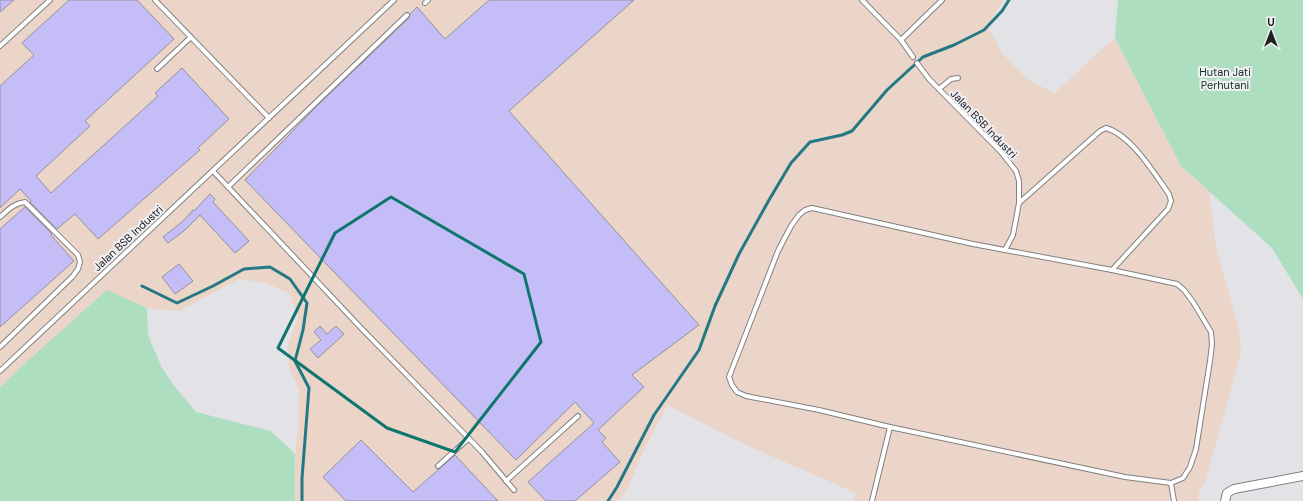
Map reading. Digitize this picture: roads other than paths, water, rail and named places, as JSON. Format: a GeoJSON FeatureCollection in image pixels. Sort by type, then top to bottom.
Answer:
{"type":"FeatureCollection","features":[{"type":"Feature","properties":{"kind":"street"},"geometry":{"type":"LineString","coordinates":[[1225,501],[1228,493],[1234,489],[1303,476]]}},
{"type":"Feature","properties":{"kind":"lane"},"geometry":{"type":"LineString","coordinates":[[0,46],[50,0]]}},
{"type":"Feature","properties":{"kind":"lane"},"geometry":{"type":"LineString","coordinates":[[155,0],[269,118]]}},
{"type":"Feature","properties":{"kind":"lane","name":"Jalan BSB Industri"},"geometry":{"type":"LineString","coordinates":[[0,371],[394,0]]}},
{"type":"Feature","properties":{"kind":"lane"},"geometry":{"type":"LineString","coordinates":[[862,0],[901,40],[913,56]]}},
{"type":"Feature","properties":{"kind":"lane"},"geometry":{"type":"LineString","coordinates":[[901,40],[942,0]]}},
{"type":"Feature","properties":{"kind":"lane"},"geometry":{"type":"LineString","coordinates":[[228,187],[407,15]]}},
{"type":"Feature","properties":{"kind":"lane"},"geometry":{"type":"LineString","coordinates":[[157,70],[191,37]]}},
{"type":"Feature","properties":{"kind":"lane","name":"Jalan BSB Industri"},"geometry":{"type":"LineString","coordinates":[[917,64],[939,90],[1000,152],[1016,171],[1019,180],[1019,203],[1013,235],[1005,250]]}},
{"type":"Feature","properties":{"kind":"lane"},"geometry":{"type":"LineString","coordinates":[[939,90],[951,79],[958,78]]}},
{"type":"Feature","properties":{"kind":"lane"},"geometry":{"type":"LineString","coordinates":[[1019,203],[1100,131],[1106,128],[1115,130],[1134,147],[1169,194],[1171,201],[1168,209],[1112,270]]}},
{"type":"Feature","properties":{"kind":"lane"},"geometry":{"type":"LineString","coordinates":[[213,171],[482,452],[514,490]]}},
{"type":"Feature","properties":{"kind":"lane"},"geometry":{"type":"LineString","coordinates":[[0,217],[8,209],[18,203],[25,202],[78,255],[80,262],[78,269],[64,286],[0,347]]}},
{"type":"Feature","properties":{"kind":"lane"},"geometry":{"type":"LineString","coordinates":[[812,208],[1005,250],[1177,284],[1184,290],[1211,332],[1212,344],[1196,449],[1190,467],[1183,478],[1171,484],[1125,478],[819,410],[746,396],[737,392],[732,385],[729,377],[778,251],[791,226],[799,215],[805,210],[812,208]]}},
{"type":"Feature","properties":{"kind":"lane"},"geometry":{"type":"LineString","coordinates":[[506,481],[578,416]]}},
{"type":"Feature","properties":{"kind":"lane"},"geometry":{"type":"LineString","coordinates":[[872,501],[890,427]]}},
{"type":"Feature","properties":{"kind":"lane"},"geometry":{"type":"LineString","coordinates":[[438,466],[468,439]]}},
{"type":"Feature","properties":{"kind":"lane"},"geometry":{"type":"LineString","coordinates":[[1171,484],[1174,501]]}},
{"type":"Feature","properties":{"kind":"waterway"},"geometry":{"type":"LineString","coordinates":[[608,501],[617,487],[654,415],[699,350],[715,306],[739,254],[791,163],[810,142],[842,135],[852,131],[887,90],[923,57],[954,45],[984,30],[1002,11],[1009,0]]}},
{"type":"Feature","properties":{"kind":"waterway"},"geometry":{"type":"LineString","coordinates":[[142,286],[177,303],[244,269],[270,267],[290,279],[307,303],[303,330],[295,361],[309,388],[302,478],[302,501]]}},
{"type":"Feature","properties":{"kind":"park label","name":"Hutan Jati Perhutani"},"geometry":{"type":"Point","coordinates":[1225,78]}}]}
